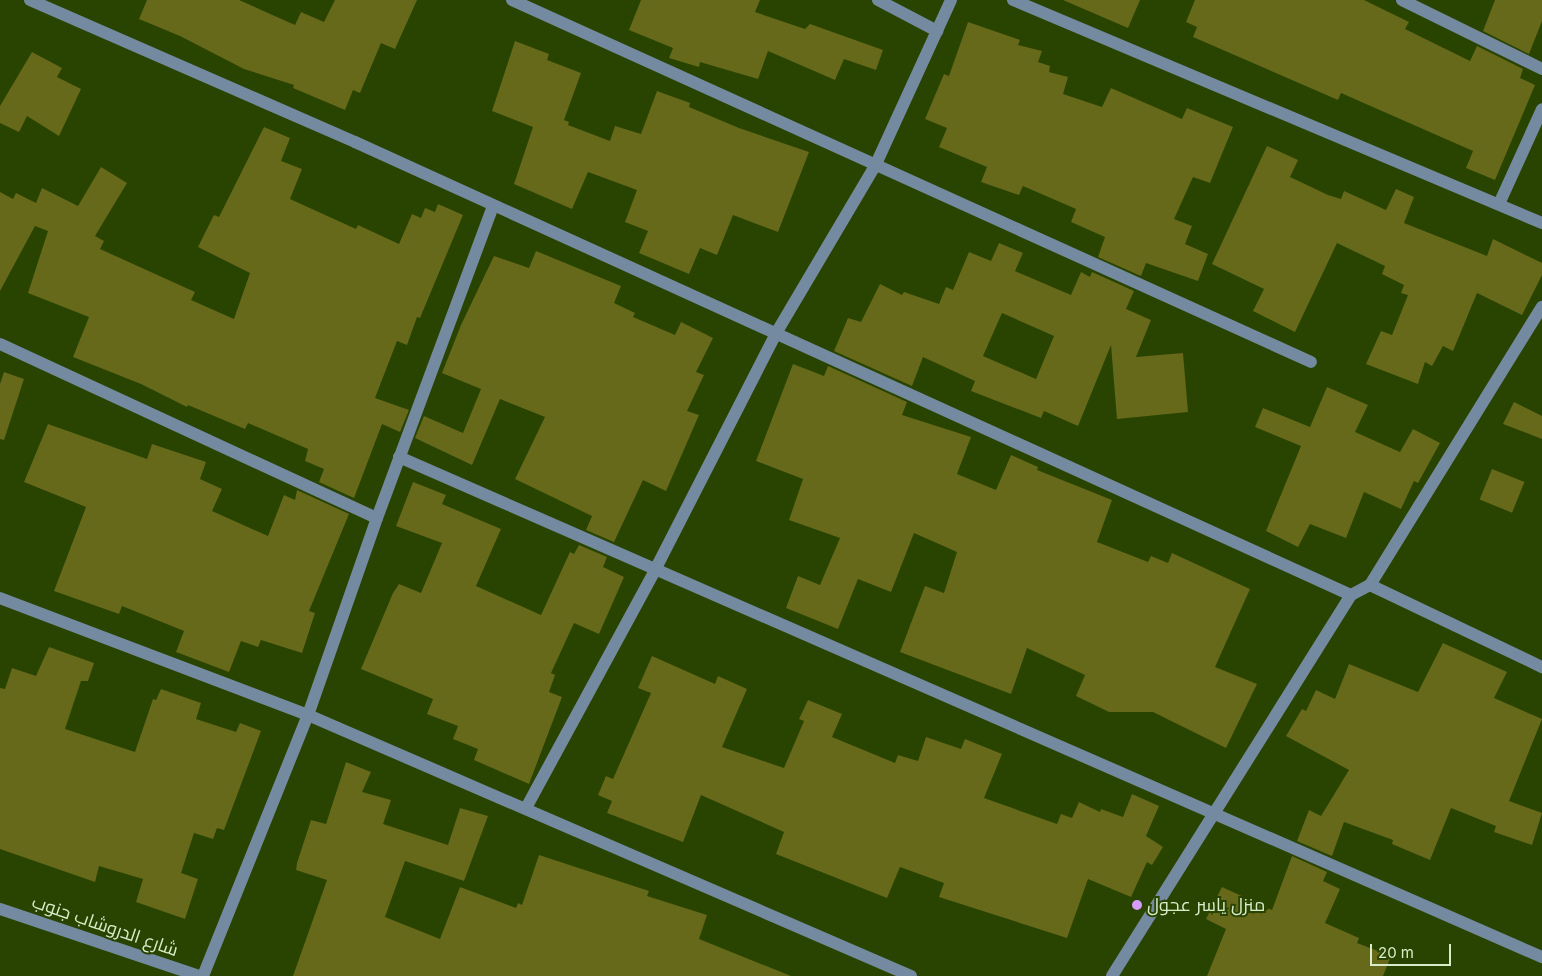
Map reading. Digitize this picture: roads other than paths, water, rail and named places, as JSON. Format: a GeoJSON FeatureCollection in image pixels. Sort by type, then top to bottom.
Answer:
{"type":"FeatureCollection","features":[{"type":"Feature","properties":{"kind":"street"},"geometry":{"type":"LineString","coordinates":[[30,0],[355,142],[774,336],[1351,595]]}},
{"type":"Feature","properties":{"kind":"street"},"geometry":{"type":"LineString","coordinates":[[512,0],[1311,362]]}},
{"type":"Feature","properties":{"kind":"street"},"geometry":{"type":"LineString","coordinates":[[878,0],[937,31]]}},
{"type":"Feature","properties":{"kind":"street"},"geometry":{"type":"LineString","coordinates":[[526,808],[656,570],[774,336],[876,164],[951,0]]}},
{"type":"Feature","properties":{"kind":"street"},"geometry":{"type":"LineString","coordinates":[[1013,0],[1542,223]]}},
{"type":"Feature","properties":{"kind":"street"},"geometry":{"type":"LineString","coordinates":[[1402,0],[1542,70]]}},
{"type":"Feature","properties":{"kind":"street"},"geometry":{"type":"LineString","coordinates":[[1499,204],[1542,109]]}},
{"type":"Feature","properties":{"kind":"street"},"geometry":{"type":"LineString","coordinates":[[201,976],[308,715],[399,457],[493,206]]}},
{"type":"Feature","properties":{"kind":"street"},"geometry":{"type":"LineString","coordinates":[[1112,976],[1212,813],[1351,595],[1370,585],[1542,307]]}},
{"type":"Feature","properties":{"kind":"street"},"geometry":{"type":"LineString","coordinates":[[0,344],[377,518]]}},
{"type":"Feature","properties":{"kind":"street"},"geometry":{"type":"LineString","coordinates":[[399,457],[1542,957]]}},
{"type":"Feature","properties":{"kind":"street"},"geometry":{"type":"LineString","coordinates":[[1370,585],[1542,667]]}},
{"type":"Feature","properties":{"kind":"street"},"geometry":{"type":"LineString","coordinates":[[0,598],[308,715],[912,976]]}},
{"type":"Feature","properties":{"kind":"street","name":"شارع الدروشاب جنوب"},"geometry":{"type":"LineString","coordinates":[[0,909],[201,976]]}},
{"type":"Feature","properties":{"kind":"place","name":"منزل ياسر عجول"},"geometry":{"type":"Point","coordinates":[1137,905]}}]}
